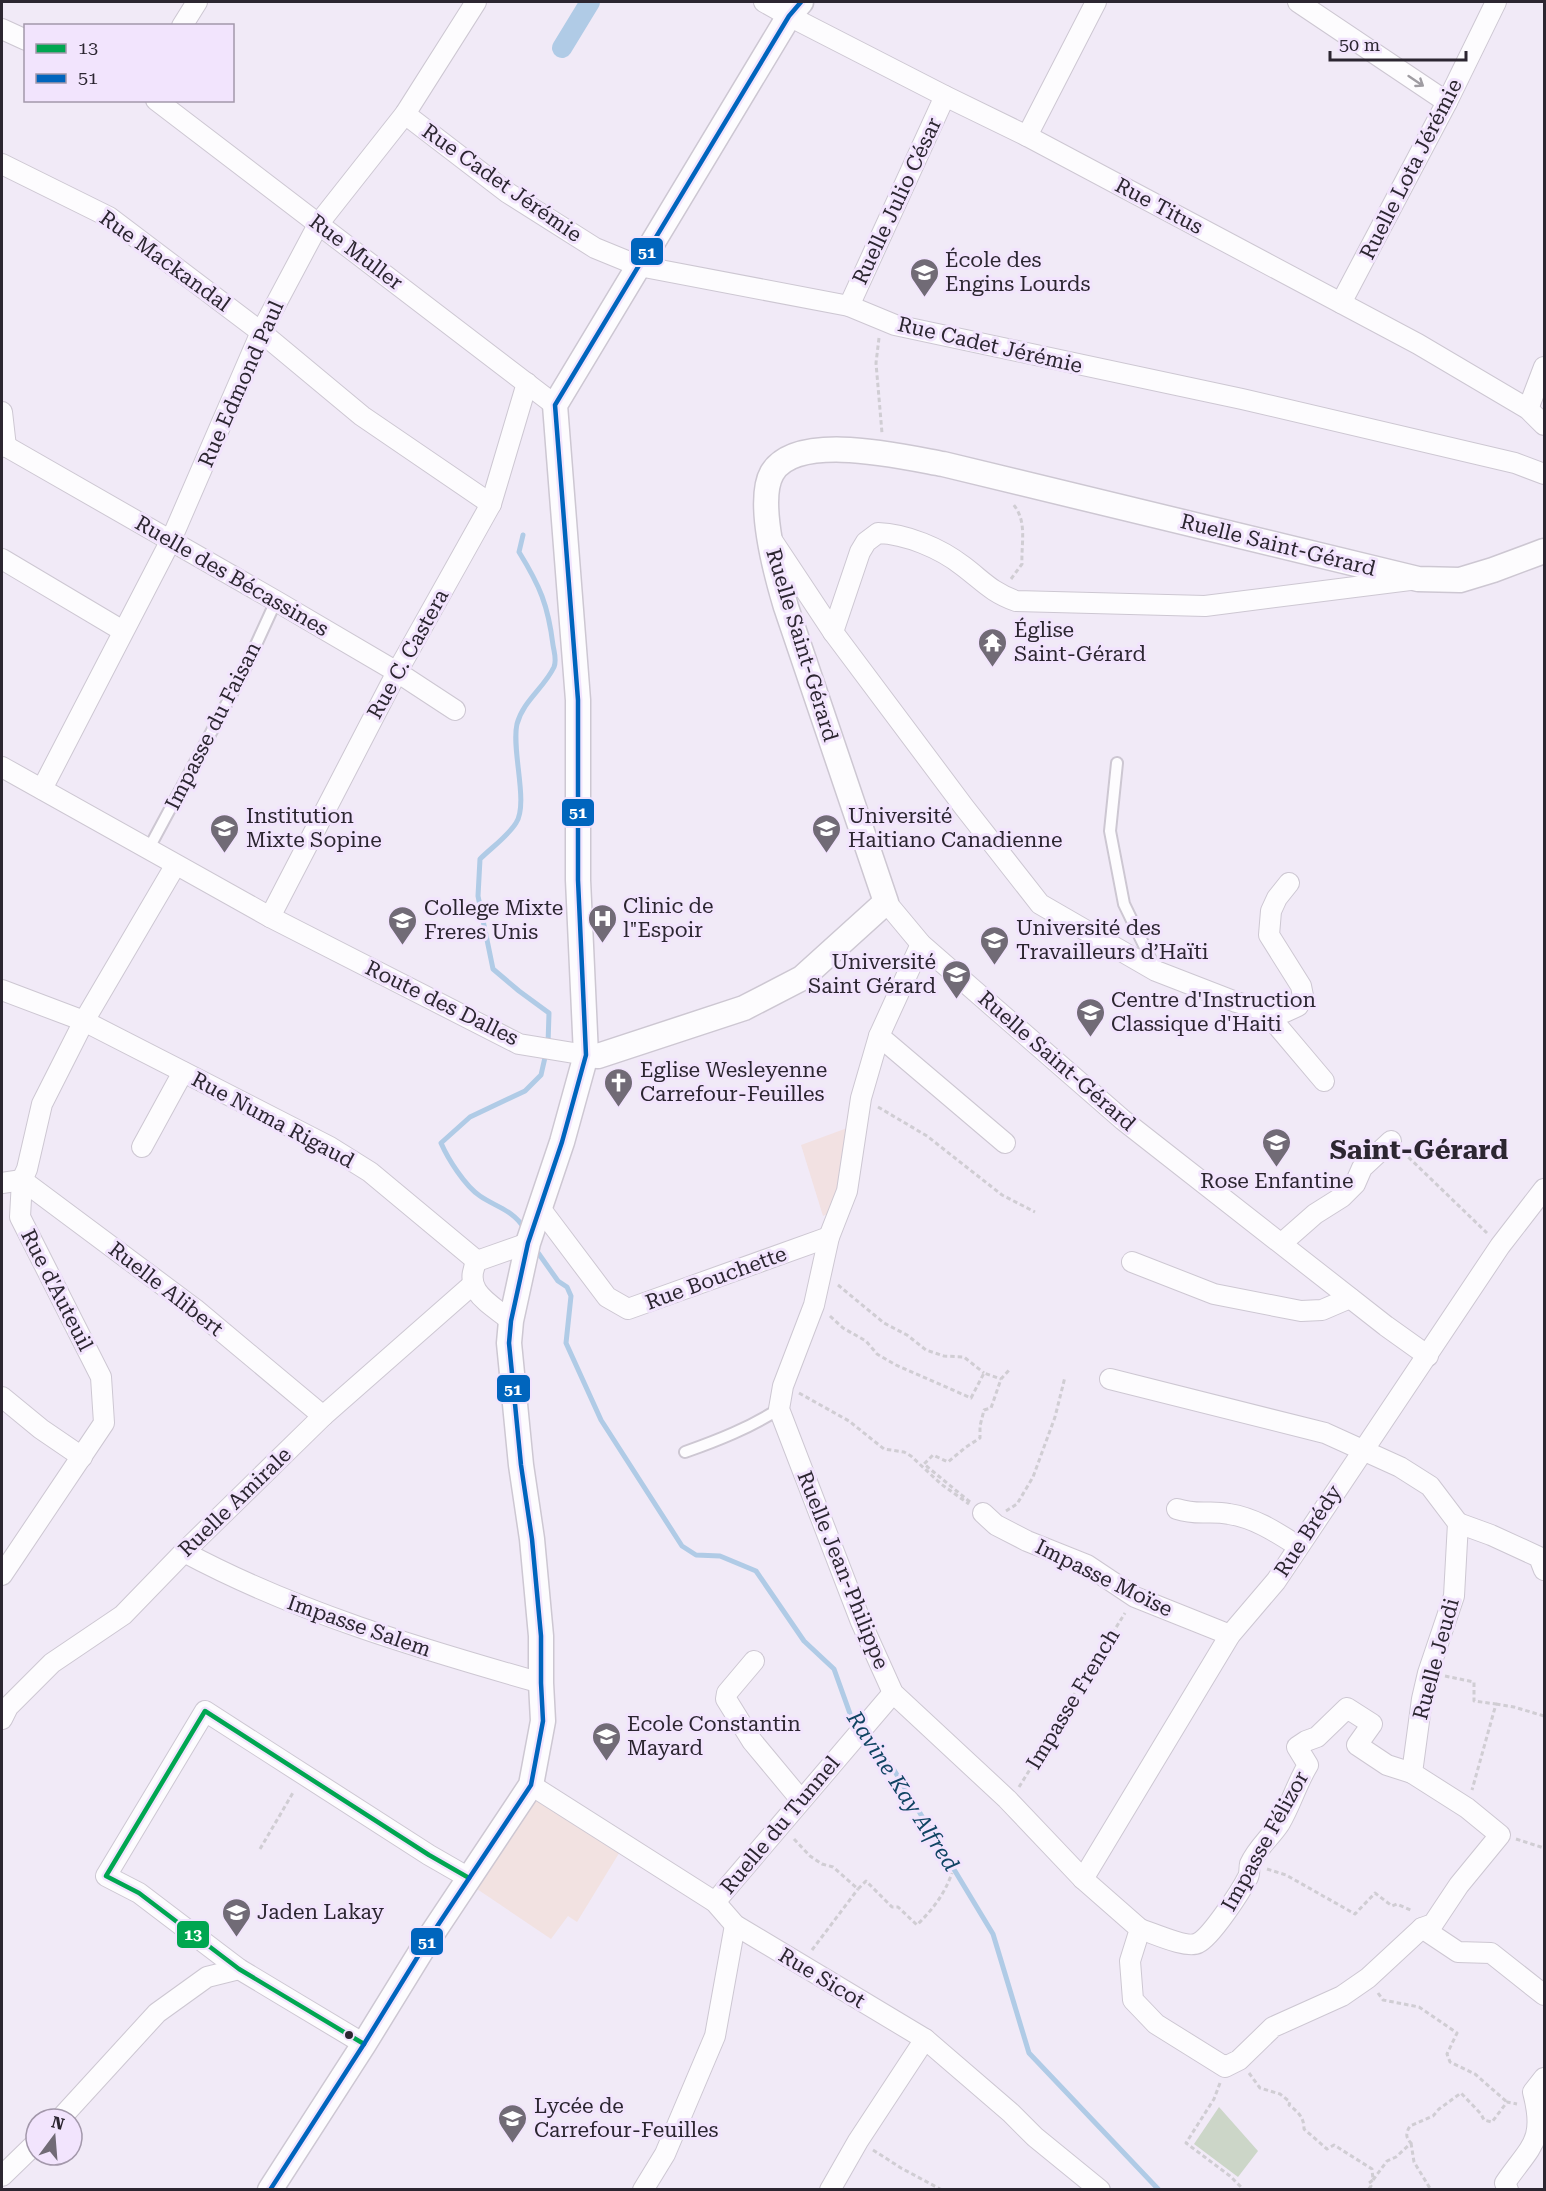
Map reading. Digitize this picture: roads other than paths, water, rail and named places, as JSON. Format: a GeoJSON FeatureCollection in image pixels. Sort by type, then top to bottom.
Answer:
{"type":"FeatureCollection","features":[{"type":"Feature","properties":{"kind":"street"},"geometry":{"type":"LineString","coordinates":[[183,24],[197,2]]}},
{"type":"Feature","properties":{"kind":"street","name":"Rue Edmond Paul"},"geometry":{"type":"LineString","coordinates":[[42,789],[171,540],[261,332],[319,224],[405,114],[476,2]]}},
{"type":"Feature","properties":{"kind":"street","name":"Rue Titus"},"geometry":{"type":"LineString","coordinates":[[765,2],[795,9],[945,96],[1027,135],[1418,344],[1528,409],[1545,425]]}},
{"type":"Feature","properties":{"kind":"street"},"geometry":{"type":"LineString","coordinates":[[1027,135],[1096,2]]}},
{"type":"Feature","properties":{"kind":"street"},"geometry":{"type":"LineString","coordinates":[[1298,2],[1447,102]]}},
{"type":"Feature","properties":{"kind":"street","name":"Ruelle Lota Jérémie"},"geometry":{"type":"LineString","coordinates":[[1341,303],[1447,102],[1496,2]]}},
{"type":"Feature","properties":{"kind":"street"},"geometry":{"type":"LineString","coordinates":[[270,2190],[428,1940],[531,1785],[543,1721],[541,1636],[509,1343],[511,1321],[528,1242],[562,1142],[586,1055],[578,880],[578,700],[555,405],[795,9]]}},
{"type":"Feature","properties":{"kind":"street"},"geometry":{"type":"LineString","coordinates":[[2,29],[24,39]]}},
{"type":"Feature","properties":{"kind":"street","name":"Ruelle Julio César"},"geometry":{"type":"LineString","coordinates":[[849,306],[945,96]]}},
{"type":"Feature","properties":{"kind":"street","name":"Rue Muller"},"geometry":{"type":"LineString","coordinates":[[159,102],[555,405]]}},
{"type":"Feature","properties":{"kind":"street","name":"Rue Cadet Jérémie"},"geometry":{"type":"LineString","coordinates":[[405,114],[508,193],[595,248],[639,266],[849,306],[895,325],[1404,436],[1515,463],[1545,474]]}},
{"type":"Feature","properties":{"kind":"street","name":"Rue Mackandal"},"geometry":{"type":"LineString","coordinates":[[2,164],[109,217],[261,332],[362,416],[491,504]]}},
{"type":"Feature","properties":{"kind":"street"},"geometry":{"type":"LineString","coordinates":[[1528,409],[1545,367]]}},
{"type":"Feature","properties":{"kind":"street","name":"Rue C. Castera"},"geometry":{"type":"LineString","coordinates":[[270,917],[397,672],[491,504],[527,383]]}},
{"type":"Feature","properties":{"kind":"street","name":"Ruelle des Bécassines"},"geometry":{"type":"LineString","coordinates":[[2,412],[4,445],[397,672],[455,710]]}},
{"type":"Feature","properties":{"kind":"street","name":"Ruelle Saint-Gérard"},"geometry":{"type":"LineString","coordinates":[[1428,1356],[1350,1298],[1123,1120],[921,944],[886,902],[786,607],[773,561],[766,497],[772,473],[786,458],[805,452],[829,450],[884,453],[981,472],[1418,579],[1460,580],[1545,551]]}},
{"type":"Feature","properties":{"kind":"street"},"geometry":{"type":"LineString","coordinates":[[833,632],[860,552],[866,542],[878,532],[895,533],[948,555],[999,595],[1016,601],[1205,606],[1418,579]]}},
{"type":"Feature","properties":{"kind":"street"},"geometry":{"type":"LineString","coordinates":[[769,536],[833,632],[1040,904],[1156,971],[1236,1002],[1264,1010],[1285,1012],[1298,1006],[1303,996],[1301,986],[1269,935],[1271,911],[1277,898],[1289,883]]}},
{"type":"Feature","properties":{"kind":"street"},"geometry":{"type":"LineString","coordinates":[[2,559],[123,631]]}},
{"type":"Feature","properties":{"kind":"street","name":"Route des Dalles"},"geometry":{"type":"LineString","coordinates":[[2,767],[270,917],[519,1044],[556,1051],[598,1056],[744,1008],[802,978],[886,902]]}},
{"type":"Feature","properties":{"kind":"street","name":"Rue d'Auteuil"},"geometry":{"type":"LineString","coordinates":[[2,1575],[104,1423],[101,1377],[20,1217],[22,1180],[42,1104],[84,1021],[176,866]]}},
{"type":"Feature","properties":{"kind":"street"},"geometry":{"type":"LineString","coordinates":[[779,1409],[783,1386],[814,1305],[829,1237],[848,1191],[861,1098],[879,1036],[921,944]]}},
{"type":"Feature","properties":{"kind":"street","name":"Rue Numa Rigaud"},"geometry":{"type":"LineString","coordinates":[[2,990],[84,1021],[330,1147],[370,1172],[477,1261]]}},
{"type":"Feature","properties":{"kind":"street"},"geometry":{"type":"LineString","coordinates":[[1264,1010],[1324,1081]]}},
{"type":"Feature","properties":{"kind":"street"},"geometry":{"type":"LineString","coordinates":[[879,1036],[1005,1143]]}},
{"type":"Feature","properties":{"kind":"street"},"geometry":{"type":"LineString","coordinates":[[142,1147],[183,1072]]}},
{"type":"Feature","properties":{"kind":"street"},"geometry":{"type":"LineString","coordinates":[[1282,1243],[1315,1214],[1342,1197],[1355,1184],[1362,1168],[1391,1141]]}},
{"type":"Feature","properties":{"kind":"street"},"geometry":{"type":"LineString","coordinates":[[2,1183],[22,1180]]}},
{"type":"Feature","properties":{"kind":"street","name":"Ruelle Alibert"},"geometry":{"type":"LineString","coordinates":[[22,1180],[195,1309],[323,1416]]}},
{"type":"Feature","properties":{"kind":"street","name":"Rue Brédy"},"geometry":{"type":"LineString","coordinates":[[1083,1879],[1230,1635],[1276,1581],[1500,1246],[1545,1189]]}},
{"type":"Feature","properties":{"kind":"street","name":"Rue Bouchette"},"geometry":{"type":"LineString","coordinates":[[540,1208],[608,1297],[628,1309],[829,1237]]}},
{"type":"Feature","properties":{"kind":"street"},"geometry":{"type":"LineString","coordinates":[[511,1321],[477,1292],[472,1285],[473,1268],[477,1261],[528,1242]]}},
{"type":"Feature","properties":{"kind":"street"},"geometry":{"type":"LineString","coordinates":[[1132,1262],[1214,1294],[1302,1311],[1323,1311],[1350,1298]]}},
{"type":"Feature","properties":{"kind":"street","name":"Ruelle Amirale"},"geometry":{"type":"LineString","coordinates":[[2,1719],[8,1707],[52,1663],[123,1615],[323,1416],[472,1285]]}},
{"type":"Feature","properties":{"kind":"street"},"geometry":{"type":"LineString","coordinates":[[1110,1379],[1310,1428],[1364,1449],[1400,1467],[1430,1486],[1458,1523],[1491,1535],[1543,1560]]}},
{"type":"Feature","properties":{"kind":"street"},"geometry":{"type":"LineString","coordinates":[[2,1397],[41,1429],[82,1457]]}},
{"type":"Feature","properties":{"kind":"street","name":"Ruelle Jean-Philippe"},"geometry":{"type":"LineString","coordinates":[[779,1409],[861,1622],[893,1693],[1007,1799],[1083,1879],[1140,1929]]}},
{"type":"Feature","properties":{"kind":"street"},"geometry":{"type":"LineString","coordinates":[[1177,1509],[1191,1514],[1228,1513],[1249,1519],[1270,1528],[1298,1546]]}},
{"type":"Feature","properties":{"kind":"street","name":"Impasse Moïse"},"geometry":{"type":"LineString","coordinates":[[990,1519],[1027,1540],[1087,1565],[1135,1597],[1230,1635]]}},
{"type":"Feature","properties":{"kind":"street","name":"Ruelle Jeudi"},"geometry":{"type":"LineString","coordinates":[[1412,1773],[1422,1699],[1428,1673],[1454,1596],[1458,1523]]}},
{"type":"Feature","properties":{"kind":"street","name":"Impasse Salem"},"geometry":{"type":"LineString","coordinates":[[184,1552],[227,1575],[285,1601],[418,1648],[541,1683]]}},
{"type":"Feature","properties":{"kind":"street"},"geometry":{"type":"LineString","coordinates":[[754,1661],[727,1694],[726,1699],[752,1741],[801,1800]]}},
{"type":"Feature","properties":{"kind":"street","name":"Ruelle du Tunnel"},"geometry":{"type":"LineString","coordinates":[[715,1902],[893,1693]]}},
{"type":"Feature","properties":{"kind":"street","name":"Impasse Félizor"},"geometry":{"type":"LineString","coordinates":[[1140,1929],[1188,1945],[1198,1943],[1227,1910],[1249,1876],[1250,1866],[1261,1846],[1279,1824],[1291,1802],[1298,1782],[1308,1765],[1297,1747],[1317,1737],[1347,1708],[1372,1724],[1357,1745],[1387,1765],[1412,1773]]}},
{"type":"Feature","properties":{"kind":"street"},"geometry":{"type":"LineString","coordinates":[[364,2044],[239,1969],[139,1893],[106,1876],[205,1711],[429,1855],[469,1878]]}},
{"type":"Feature","properties":{"kind":"street"},"geometry":{"type":"LineString","coordinates":[[1140,1929],[1130,1961],[1133,2000],[1156,2024],[1232,2063],[1273,2027],[1342,1996],[1368,1978],[1427,1926],[1500,1835],[1467,1808],[1412,1773]]}},
{"type":"Feature","properties":{"kind":"street","name":"Rue Sicot"},"geometry":{"type":"LineString","coordinates":[[531,1785],[715,1902],[735,1925],[925,2039],[1011,2113],[1035,2137],[1100,2190]]}},
{"type":"Feature","properties":{"kind":"street"},"geometry":{"type":"LineString","coordinates":[[643,2190],[665,2154],[715,2036],[735,1925]]}},
{"type":"Feature","properties":{"kind":"street"},"geometry":{"type":"LineString","coordinates":[[1427,1926],[1458,1952],[1491,1953],[1545,1995]]}},
{"type":"Feature","properties":{"kind":"street"},"geometry":{"type":"LineString","coordinates":[[71,2107],[157,2013],[207,1977],[239,1969]]}},
{"type":"Feature","properties":{"kind":"street"},"geometry":{"type":"LineString","coordinates":[[830,2190],[858,2141],[925,2039]]}},
{"type":"Feature","properties":{"kind":"street"},"geometry":{"type":"LineString","coordinates":[[1508,2190],[1505,2183],[1528,2154],[1540,2127],[1533,2092],[1545,2078]]}},
{"type":"Feature","properties":{"kind":"street"},"geometry":{"type":"LineString","coordinates":[[2,2176],[24,2155]]}},
{"type":"Feature","properties":{"kind":"lane","name":"Impasse du Faisan"},"geometry":{"type":"LineString","coordinates":[[148,850],[243,673],[276,601]]}},
{"type":"Feature","properties":{"kind":"lane"},"geometry":{"type":"LineString","coordinates":[[1118,763],[1110,831],[1124,904],[1156,971]]}},
{"type":"Feature","properties":{"kind":"lane"},"geometry":{"type":"LineString","coordinates":[[685,1452],[728,1437],[752,1426],[779,1409]]}},
{"type":"Feature","properties":{"kind":"waterway"},"geometry":{"type":"LineString","coordinates":[[562,48],[590,2]]}},
{"type":"Feature","properties":{"kind":"waterway","name":"Ravine Kay Alfred"},"geometry":{"type":"LineString","coordinates":[[523,535],[519,552],[538,586],[546,607],[555,662],[550,675],[524,708],[517,724],[520,814],[509,833],[480,859],[478,896],[493,969],[549,1013],[548,1044]]}},
{"type":"Feature","properties":{"kind":"waterway","name":"Ravine Kay Alfred"},"geometry":{"type":"LineString","coordinates":[[524,1228],[515,1217],[474,1192],[452,1164],[441,1143],[470,1117],[525,1091],[541,1075],[546,1053]]}},
{"type":"Feature","properties":{"kind":"waterway","name":"Ravine Kay Alfred"},"geometry":{"type":"LineString","coordinates":[[534,1247],[558,1281],[567,1287],[571,1296],[566,1343],[601,1420],[682,1546],[696,1555],[720,1556],[756,1571],[804,1641],[834,1669],[853,1722],[894,1770],[993,1934],[1029,2053],[1159,2190]]}},
{"type":"Feature","properties":{"kind":"place","name":"École des Engins Lourds"},"geometry":{"type":"Point","coordinates":[924,298]}},
{"type":"Feature","properties":{"kind":"place","name":"Église Saint-Gérard"},"geometry":{"type":"Point","coordinates":[993,668]}},
{"type":"Feature","properties":{"kind":"place","name":"Institution Mixte Sopine"},"geometry":{"type":"Point","coordinates":[225,854]}},
{"type":"Feature","properties":{"kind":"place","name":"Université Haitiano Canadienne"},"geometry":{"type":"Point","coordinates":[827,854]}},
{"type":"Feature","properties":{"kind":"place","name":"Clinic de l\"Espoir"},"geometry":{"type":"Point","coordinates":[602,944]}},
{"type":"Feature","properties":{"kind":"place","name":"College Mixte Freres Unis"},"geometry":{"type":"Point","coordinates":[403,946]}},
{"type":"Feature","properties":{"kind":"place","name":"Université des Travailleurs d’Haïti"},"geometry":{"type":"Point","coordinates":[995,966]}},
{"type":"Feature","properties":{"kind":"place","name":"Université Saint Gérard"},"geometry":{"type":"Point","coordinates":[957,1000]}},
{"type":"Feature","properties":{"kind":"place","name":"Centre d'Instruction Classique d'Haiti"},"geometry":{"type":"Point","coordinates":[1090,1038]}},
{"type":"Feature","properties":{"kind":"place","name":"Eglise Wesleyenne Carrefour-Feuilles"},"geometry":{"type":"Point","coordinates":[619,1108]}},
{"type":"Feature","properties":{"kind":"place","name":"Rose Enfantine"},"geometry":{"type":"Point","coordinates":[1277,1168]}},
{"type":"Feature","properties":{"kind":"place","name":"Ecole Constantin Mayard"},"geometry":{"type":"Point","coordinates":[606,1762]}},
{"type":"Feature","properties":{"kind":"place","name":"Jaden Lakay"},"geometry":{"type":"Point","coordinates":[236,1938]}},
{"type":"Feature","properties":{"kind":"place","name":"Lycée de Carrefour-Feuilles"},"geometry":{"type":"Point","coordinates":[513,2144]}},
{"type":"Feature","properties":{"kind":"district","name":"Saint-Gérard"},"geometry":{"type":"Point","coordinates":[1419,1150]}}]}
